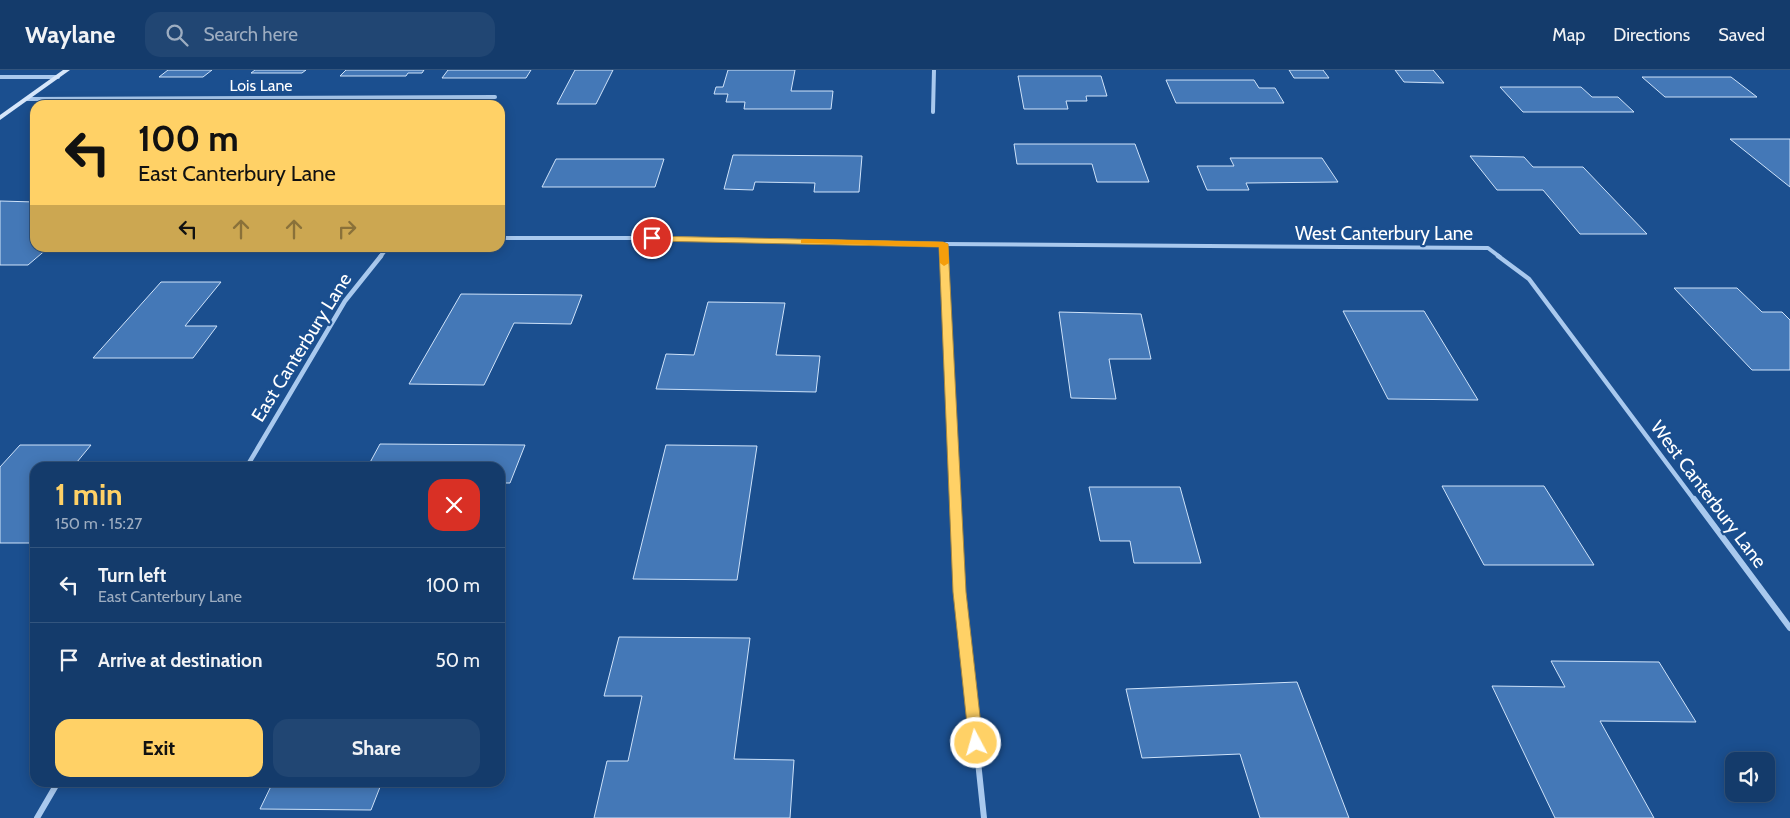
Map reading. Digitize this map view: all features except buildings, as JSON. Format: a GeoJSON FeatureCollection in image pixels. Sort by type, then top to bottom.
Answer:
{"type":"FeatureCollection","features":[{"type":"Feature","properties":{"kind":"street"},"geometry":{"type":"LineString","coordinates":[[0,118],[67,70]]}},
{"type":"Feature","properties":{"kind":"street"},"geometry":{"type":"LineString","coordinates":[[932,112],[934,70]]}},
{"type":"Feature","properties":{"kind":"street"},"geometry":{"type":"LineString","coordinates":[[0,77],[58,77]]}},
{"type":"Feature","properties":{"kind":"street","name":"Lois Lane"},"geometry":{"type":"LineString","coordinates":[[27,99],[495,97]]}},
{"type":"Feature","properties":{"kind":"street"},"geometry":{"type":"LineString","coordinates":[[505,238],[652,238],[943,244],[960,592],[984,818]]}},
{"type":"Feature","properties":{"kind":"street","name":"West Canterbury Lane"},"geometry":{"type":"LineString","coordinates":[[943,244],[1488,248],[1529,279],[1790,628]]}},
{"type":"Feature","properties":{"kind":"street","name":"East Canterbury Lane"},"geometry":{"type":"LineString","coordinates":[[250,462],[345,301],[384,252]]}},
{"type":"Feature","properties":{"kind":"street"},"geometry":{"type":"LineString","coordinates":[[37,818],[55,787]]}},
{"type":"Feature","properties":{"kind":"slow traffic"},"geometry":{"type":"LineString","coordinates":[[804,242],[943,244],[944,263]]}},
{"type":"Feature","properties":{"kind":"route"},"geometry":{"type":"LineString","coordinates":[[652,238],[943,244],[960,592],[976,743]]}}]}
